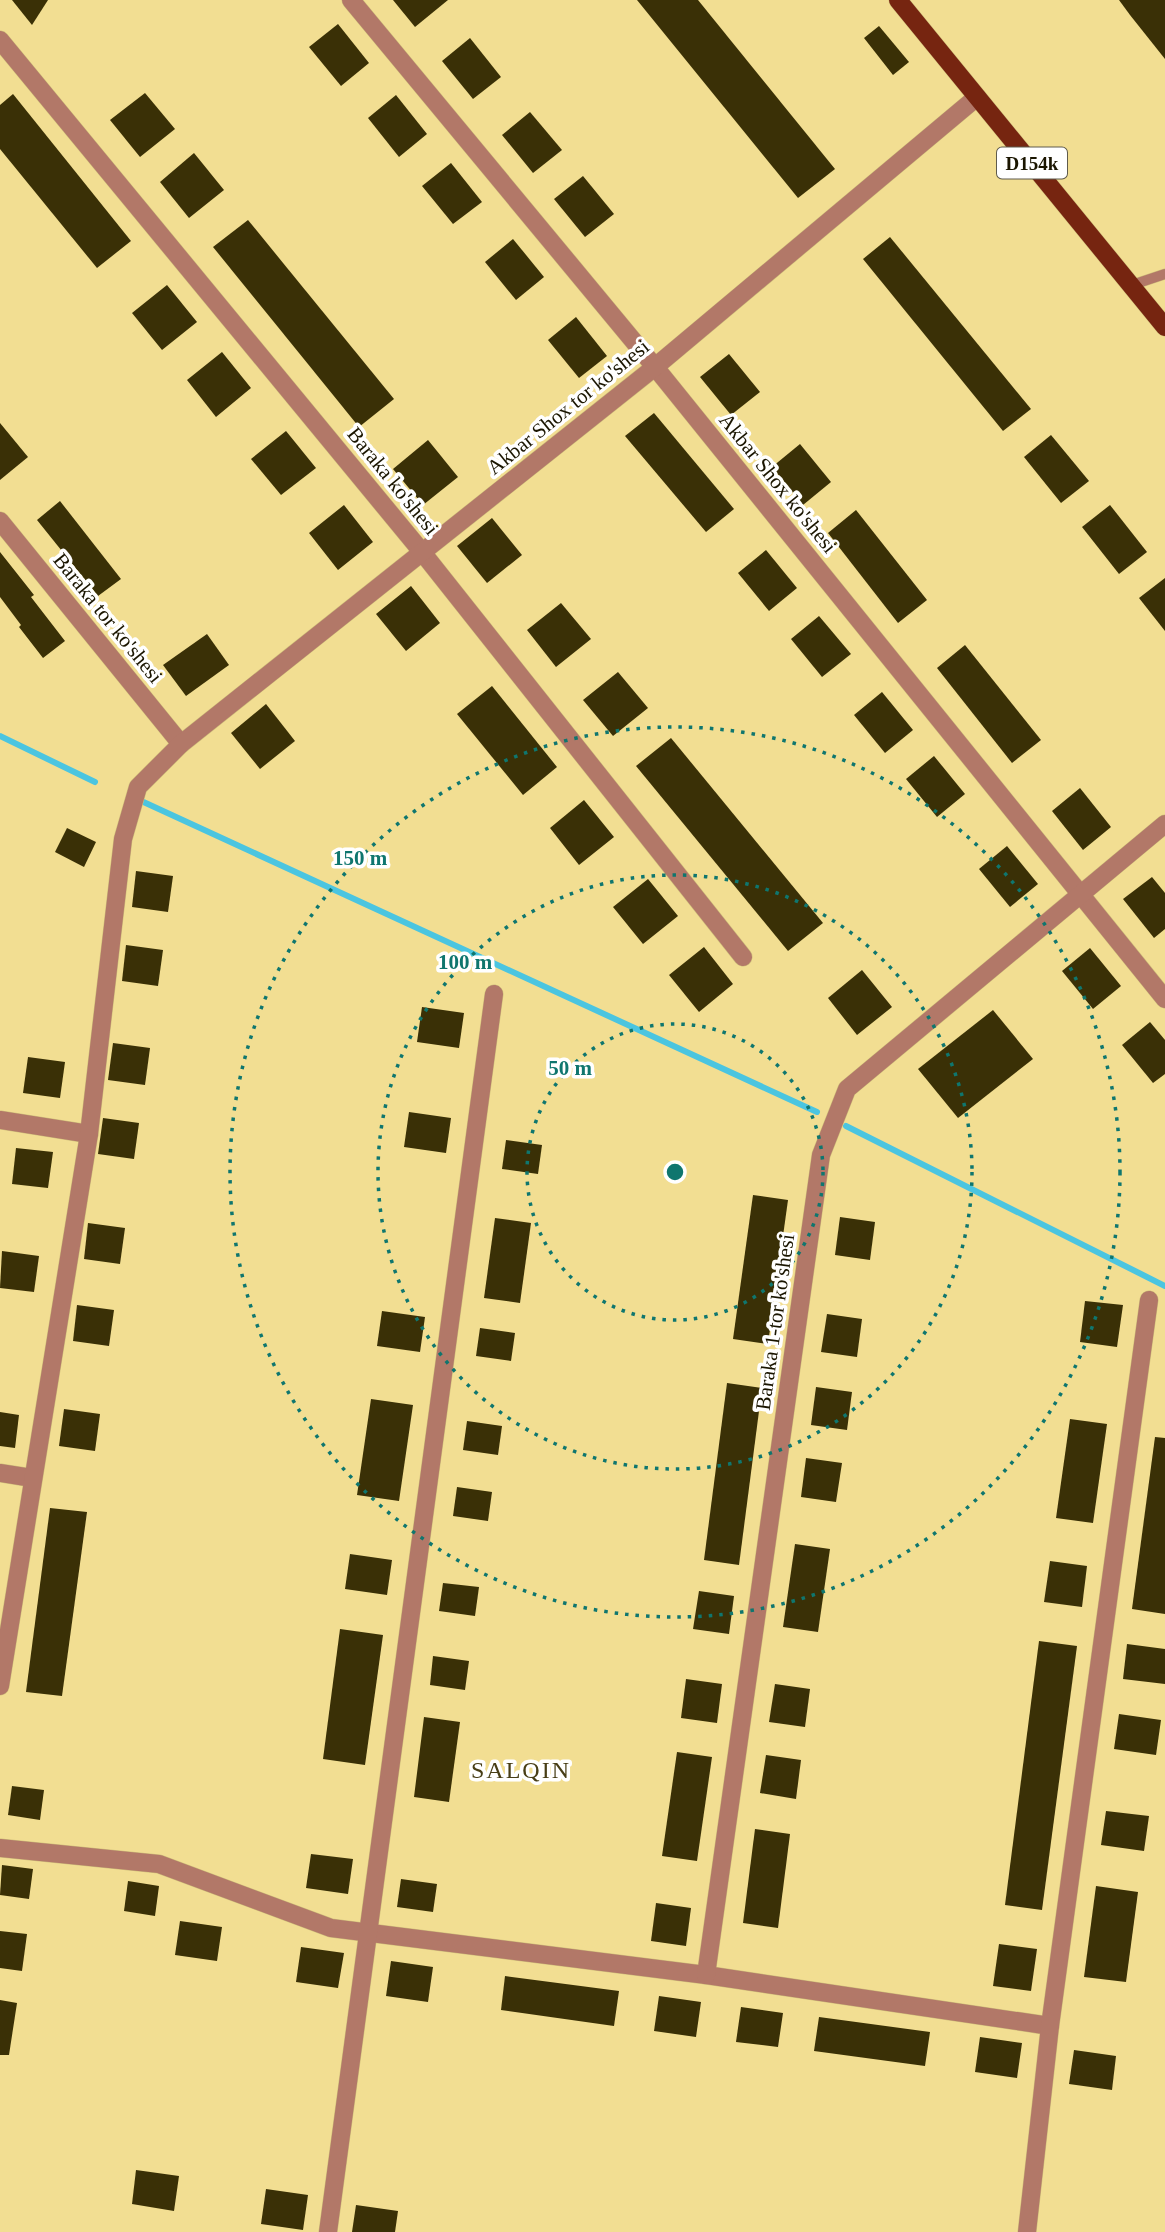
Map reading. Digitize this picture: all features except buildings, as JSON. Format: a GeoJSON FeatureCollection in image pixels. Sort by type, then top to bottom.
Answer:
{"type":"FeatureCollection","features":[{"type":"Feature","properties":{"kind":"main road","name":"D154k"},"geometry":{"type":"LineString","coordinates":[[898,0],[1165,327]]}},
{"type":"Feature","properties":{"kind":"street","name":"Akbar Shox ko'shesi"},"geometry":{"type":"LineString","coordinates":[[351,0],[655,367],[1165,999]]}},
{"type":"Feature","properties":{"kind":"street","name":"Baraka ko'shesi"},"geometry":{"type":"LineString","coordinates":[[0,40],[422,552],[743,957]]}},
{"type":"Feature","properties":{"kind":"street","name":"Akbar Shox tor ko'shesi"},"geometry":{"type":"LineString","coordinates":[[0,1686],[89,1134],[123,839],[138,788],[181,744],[655,367],[977,97]]}},
{"type":"Feature","properties":{"kind":"street","name":"Baraka tor ko'shesi"},"geometry":{"type":"LineString","coordinates":[[0,521],[181,744]]}},
{"type":"Feature","properties":{"kind":"street","name":"Baraka 1-tor ko'shesi"},"geometry":{"type":"LineString","coordinates":[[706,1975],[821,1155],[847,1089],[1165,824]]}},
{"type":"Feature","properties":{"kind":"street"},"geometry":{"type":"LineString","coordinates":[[328,2232],[494,995]]}},
{"type":"Feature","properties":{"kind":"street"},"geometry":{"type":"LineString","coordinates":[[0,1120],[89,1134]]}},
{"type":"Feature","properties":{"kind":"street"},"geometry":{"type":"LineString","coordinates":[[1027,2232],[1050,2026],[1149,1300]]}},
{"type":"Feature","properties":{"kind":"street"},"geometry":{"type":"LineString","coordinates":[[0,1473],[32,1478]]}},
{"type":"Feature","properties":{"kind":"street"},"geometry":{"type":"LineString","coordinates":[[0,1848],[159,1864],[331,1928],[706,1975],[1050,2026]]}},
{"type":"Feature","properties":{"kind":"lane"},"geometry":{"type":"LineString","coordinates":[[1132,285],[1165,274]]}},
{"type":"Feature","properties":{"kind":"waterway"},"geometry":{"type":"LineString","coordinates":[[0,736],[95,782]]}},
{"type":"Feature","properties":{"kind":"waterway"},"geometry":{"type":"LineString","coordinates":[[137,799],[817,1112]]}},
{"type":"Feature","properties":{"kind":"waterway"},"geometry":{"type":"LineString","coordinates":[[846,1126],[1165,1286]]}},
{"type":"Feature","properties":{"kind":"district","name":"SALQIN"},"geometry":{"type":"Point","coordinates":[521,1770]}}]}
